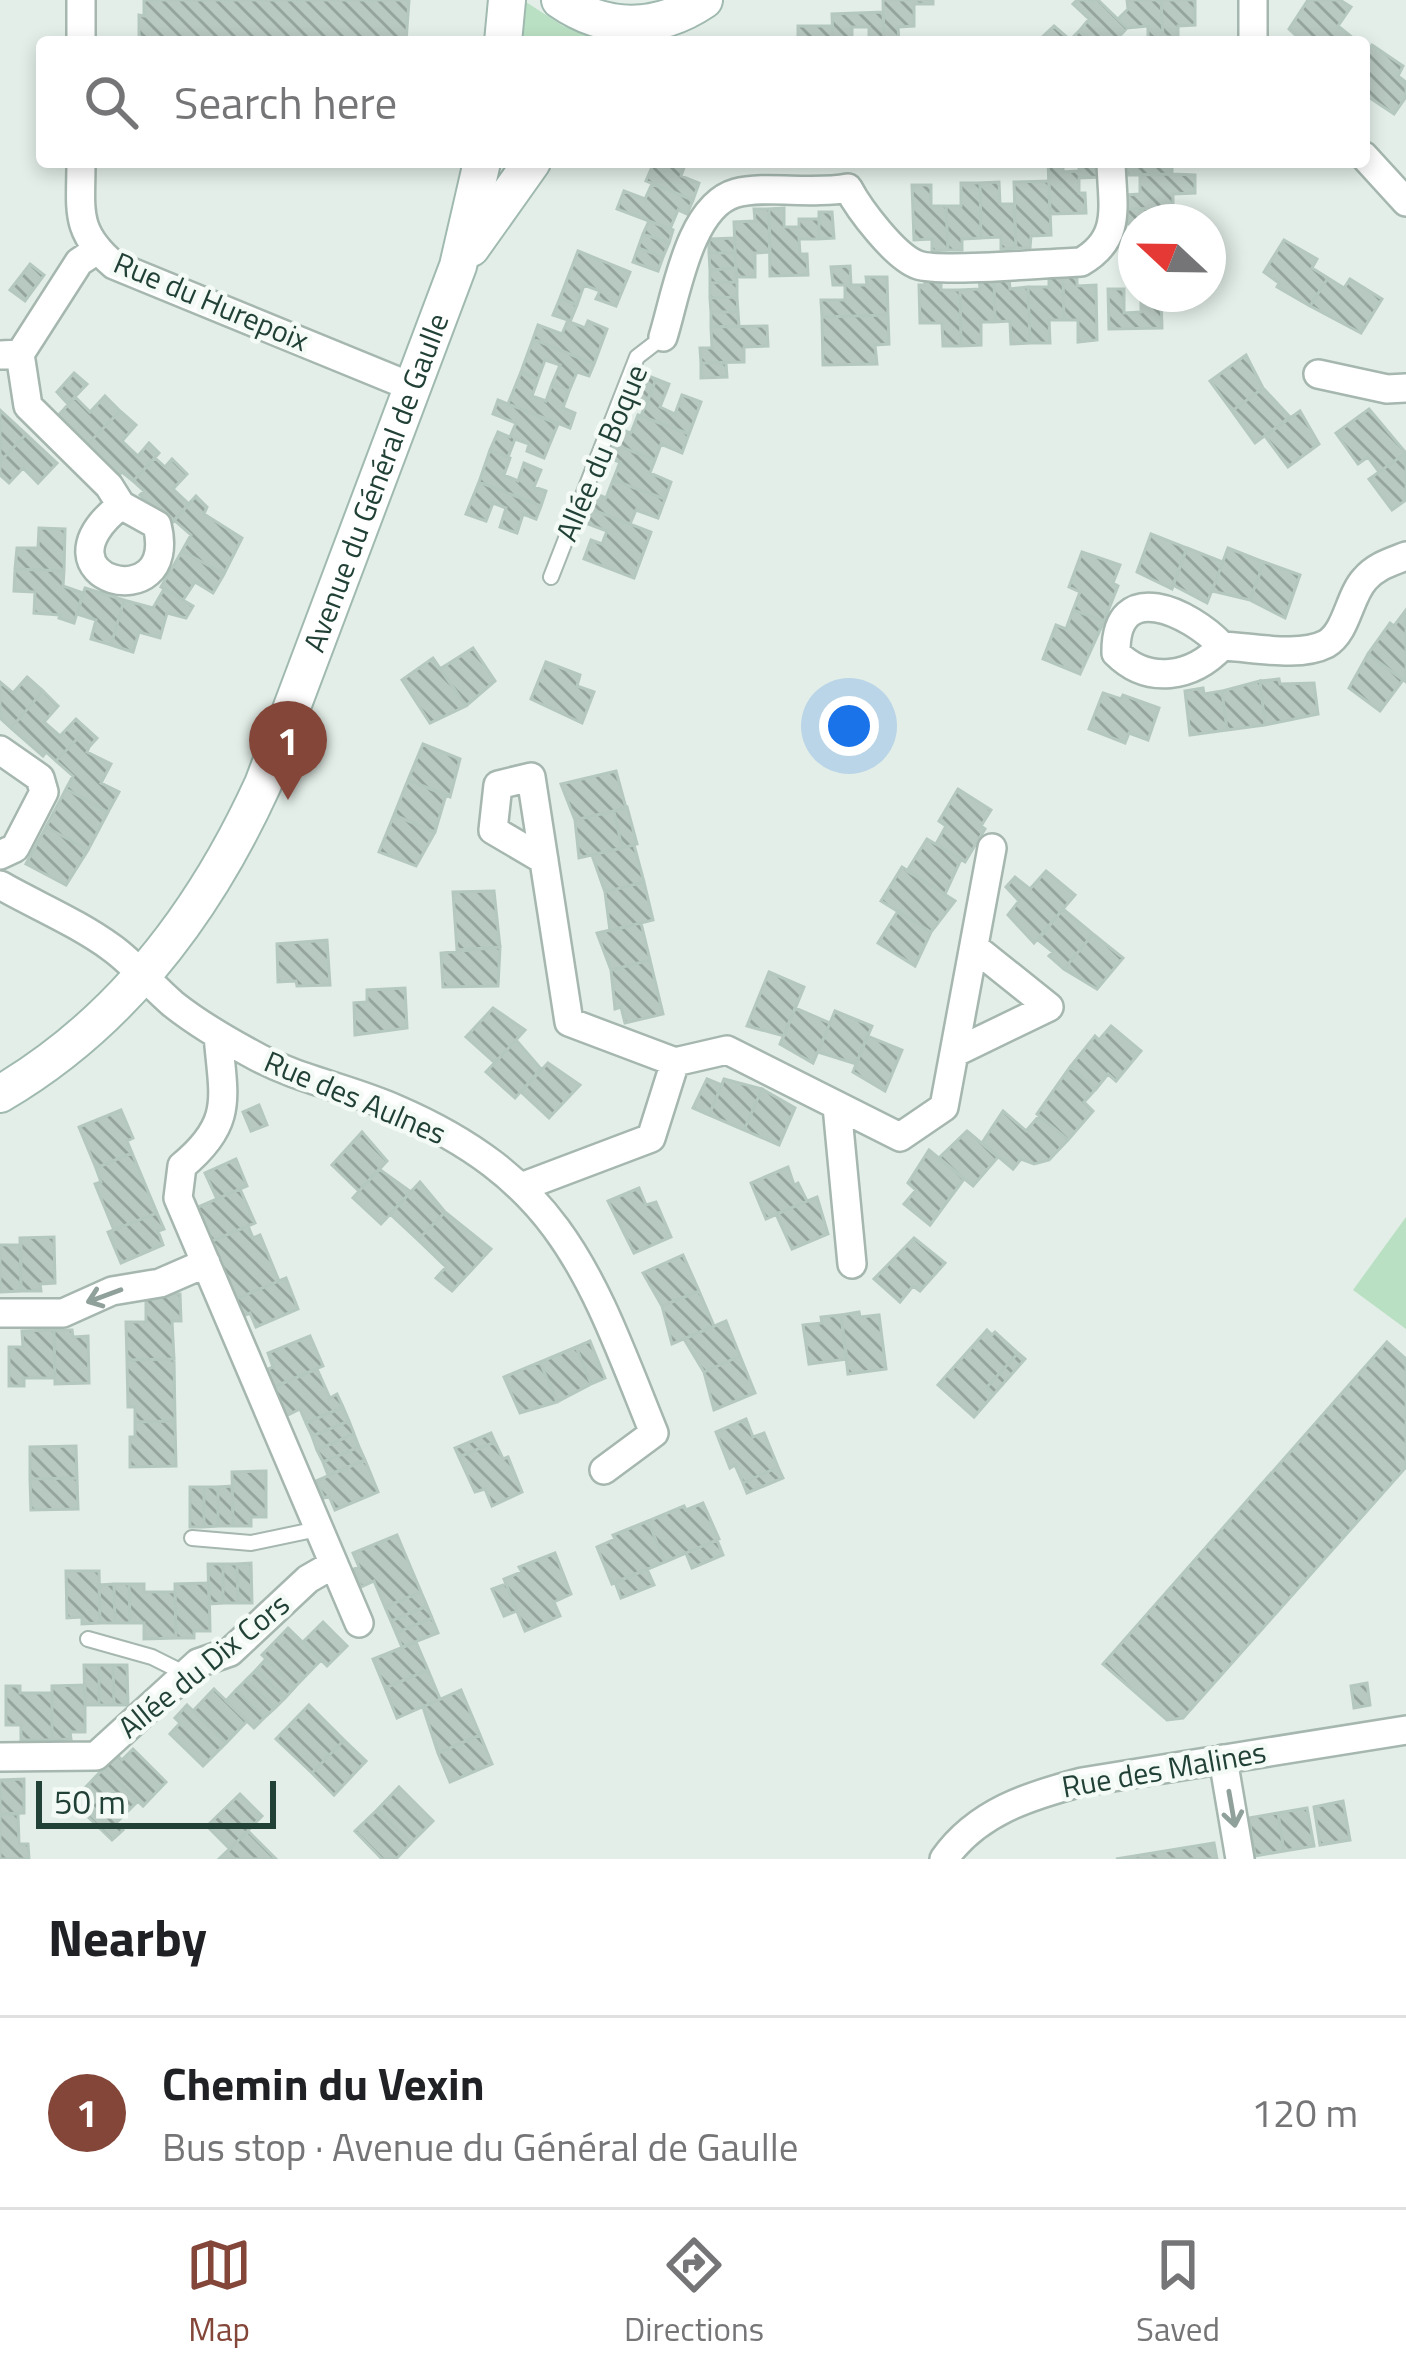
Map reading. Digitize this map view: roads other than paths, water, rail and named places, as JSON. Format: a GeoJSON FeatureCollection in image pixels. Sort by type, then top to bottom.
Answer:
{"type":"FeatureCollection","features":[{"type":"Feature","properties":{"kind":"street"},"geometry":{"type":"LineString","coordinates":[[80,36],[81,0]]}},
{"type":"Feature","properties":{"kind":"street"},"geometry":{"type":"LineString","coordinates":[[504,36],[507,0]]}},
{"type":"Feature","properties":{"kind":"street"},"geometry":{"type":"LineString","coordinates":[[560,0],[583,16],[644,33],[704,0]]}},
{"type":"Feature","properties":{"kind":"street"},"geometry":{"type":"LineString","coordinates":[[1253,0],[1253,36]]}},
{"type":"Feature","properties":{"kind":"street"},"geometry":{"type":"LineString","coordinates":[[1370,163],[1406,202]]}},
{"type":"Feature","properties":{"kind":"street","name":"Rue du Hurepoix"},"geometry":{"type":"LineString","coordinates":[[81,168],[81,222],[97,250],[114,265],[412,387]]}},
{"type":"Feature","properties":{"kind":"street","name":"Avenue du Général de Gaulle"},"geometry":{"type":"LineString","coordinates":[[0,1094],[27,1078],[144,976],[232,853],[458,266],[481,168]]}},
{"type":"Feature","properties":{"kind":"street","name":"Avenue du Général de Gaulle"},"geometry":{"type":"LineString","coordinates":[[458,266],[528,168]]}},
{"type":"Feature","properties":{"kind":"street"},"geometry":{"type":"LineString","coordinates":[[663,338],[697,227],[710,208],[736,193],[854,175],[859,207],[908,260],[922,267],[1081,262],[1100,251],[1112,230],[1111,168]]}},
{"type":"Feature","properties":{"kind":"street"},"geometry":{"type":"LineString","coordinates":[[97,250],[80,262],[10,355],[28,406],[109,486],[121,506]]}},
{"type":"Feature","properties":{"kind":"street"},"geometry":{"type":"LineString","coordinates":[[1318,374],[1387,389],[1406,388]]}},
{"type":"Feature","properties":{"kind":"street"},"geometry":{"type":"LineString","coordinates":[[1222,646],[1300,649],[1325,645],[1335,636],[1362,581],[1379,566],[1406,556]]}},
{"type":"Feature","properties":{"kind":"street"},"geometry":{"type":"LineString","coordinates":[[0,750],[40,778],[44,792],[15,848],[0,855]]}},
{"type":"Feature","properties":{"kind":"street"},"geometry":{"type":"LineString","coordinates":[[544,860],[569,1022],[676,1062],[727,1050],[900,1137],[944,1107],[992,848]]}},
{"type":"Feature","properties":{"kind":"street","name":"Rue des Aulnes"},"geometry":{"type":"LineString","coordinates":[[0,885],[111,947],[173,1004],[256,1057],[396,1109],[455,1139],[524,1186],[558,1228],[595,1288],[654,1433],[604,1470]]}},
{"type":"Feature","properties":{"kind":"street"},"geometry":{"type":"LineString","coordinates":[[954,1054],[1049,1006],[974,947]]}},
{"type":"Feature","properties":{"kind":"street"},"geometry":{"type":"LineString","coordinates":[[218,1035],[224,1108],[210,1143],[182,1166],[178,1198],[359,1623]]}},
{"type":"Feature","properties":{"kind":"street"},"geometry":{"type":"LineString","coordinates":[[524,1186],[651,1138],[676,1062]]}},
{"type":"Feature","properties":{"kind":"street"},"geometry":{"type":"LineString","coordinates":[[837,1106],[852,1264]]}},
{"type":"Feature","properties":{"kind":"street"},"geometry":{"type":"LineString","coordinates":[[0,1313],[63,1313],[112,1291],[160,1282],[206,1263]]}},
{"type":"Feature","properties":{"kind":"street","name":"Allée du Dix Cors"},"geometry":{"type":"LineString","coordinates":[[0,1757],[96,1756],[198,1663],[230,1652],[308,1579],[334,1564]]}},
{"type":"Feature","properties":{"kind":"street","name":"Rue des Malines"},"geometry":{"type":"LineString","coordinates":[[944,1859],[994,1812],[1038,1794],[1082,1782],[1406,1730]]}},
{"type":"Feature","properties":{"kind":"street"},"geometry":{"type":"LineString","coordinates":[[1223,1759],[1240,1859]]}},
{"type":"Feature","properties":{"kind":"lane","name":"Allée du Boque"},"geometry":{"type":"LineString","coordinates":[[550,577],[638,357],[663,338]]}},
{"type":"Feature","properties":{"kind":"lane"},"geometry":{"type":"LineString","coordinates":[[192,1538],[251,1543],[318,1529]]}},
{"type":"Feature","properties":{"kind":"lane"},"geometry":{"type":"LineString","coordinates":[[88,1640],[152,1657],[186,1674]]}},
{"type":"Feature","properties":{"kind":"place","name":"Chemin du Vexin"},"geometry":{"type":"Point","coordinates":[288,800]}}]}
